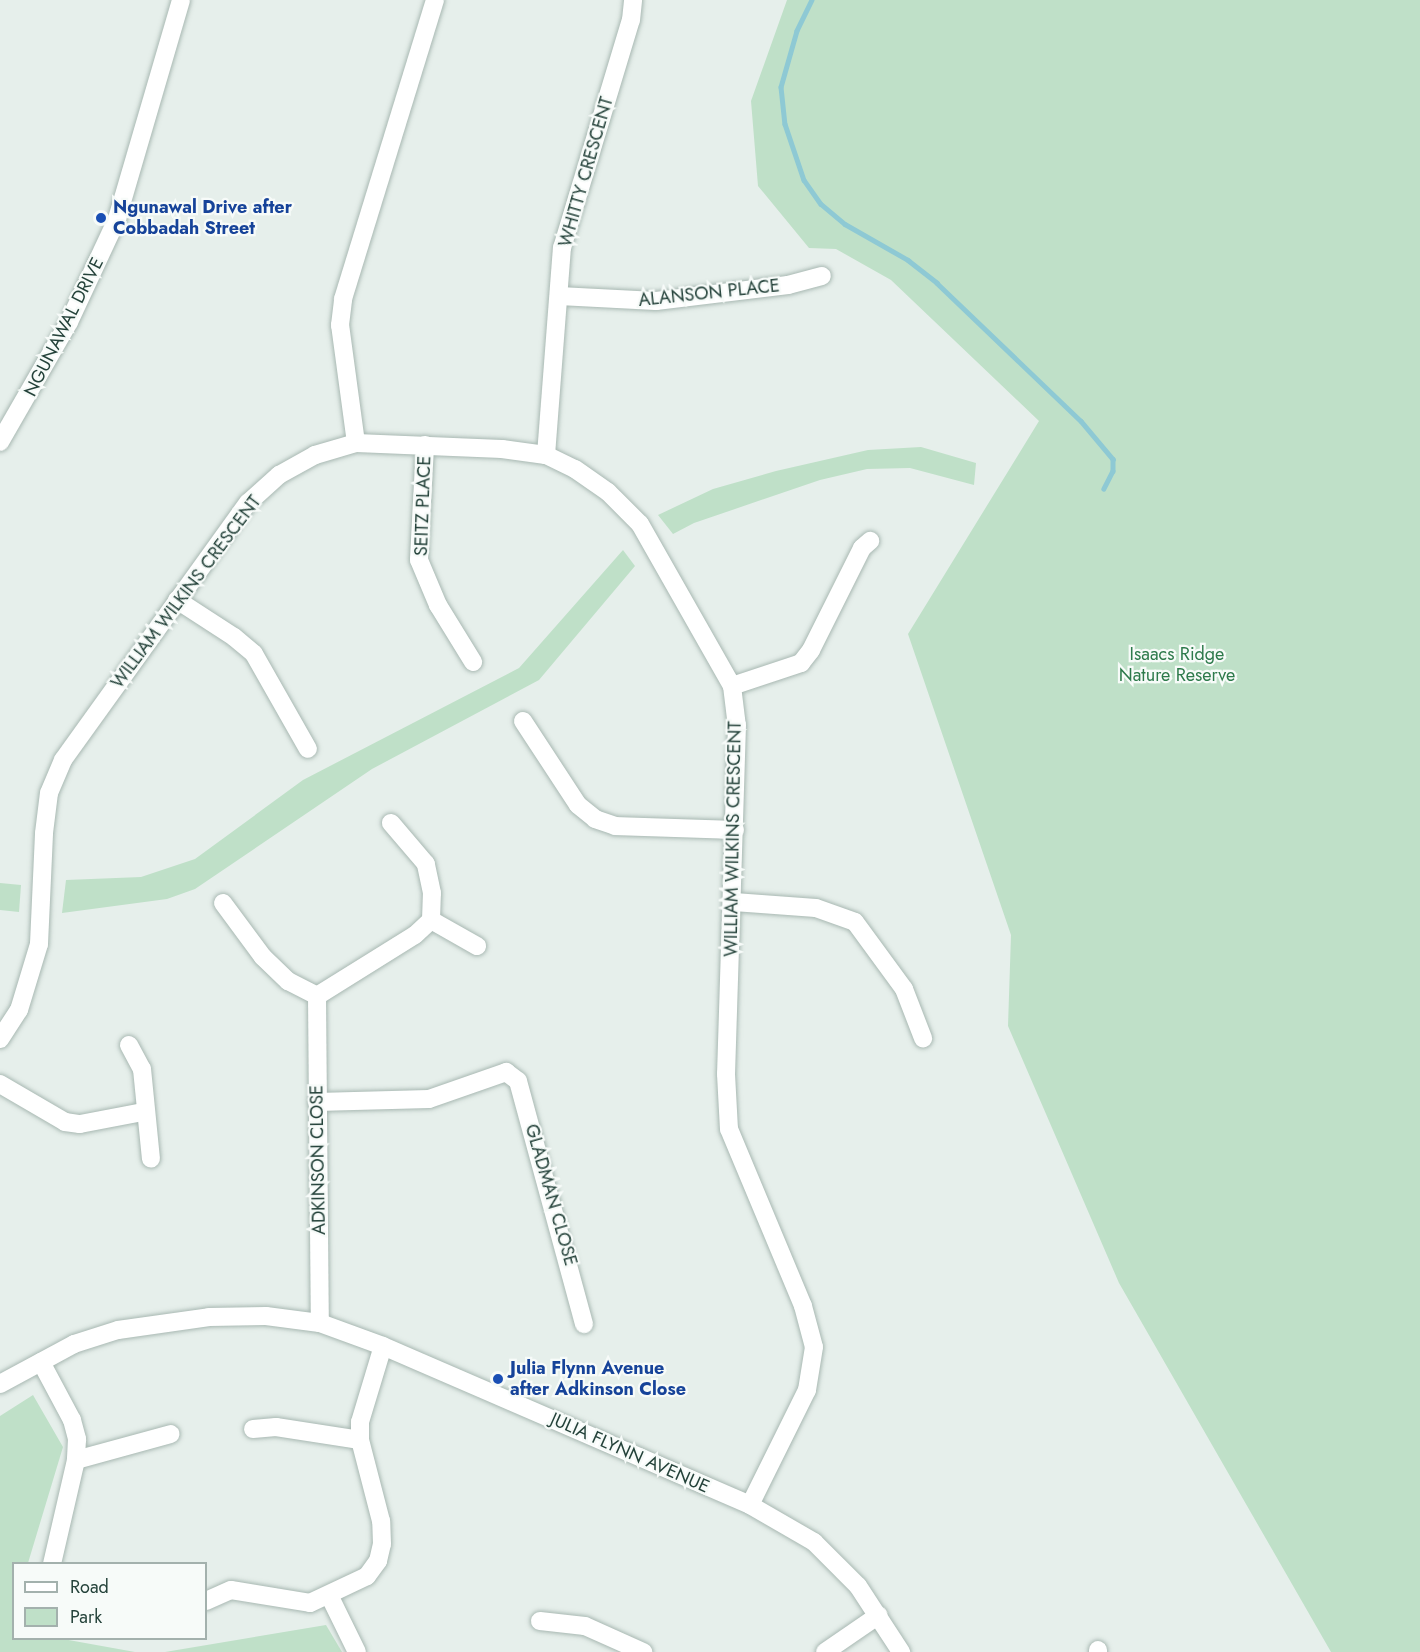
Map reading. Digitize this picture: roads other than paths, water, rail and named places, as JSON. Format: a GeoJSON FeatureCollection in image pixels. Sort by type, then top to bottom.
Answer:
{"type":"FeatureCollection","features":[{"type":"Feature","properties":{"kind":"street","name":"NGUNAWAL DRIVE"},"geometry":{"type":"LineString","coordinates":[[0,442],[69,322],[117,219],[181,0]]}},
{"type":"Feature","properties":{"kind":"street"},"geometry":{"type":"LineString","coordinates":[[356,443],[340,326],[343,299],[435,0]]}},
{"type":"Feature","properties":{"kind":"street","name":"WHITTY CRESCENT"},"geometry":{"type":"LineString","coordinates":[[546,455],[562,248],[631,20],[633,0]]}},
{"type":"Feature","properties":{"kind":"street","name":"ALANSON PLACE"},"geometry":{"type":"LineString","coordinates":[[559,296],[656,301],[788,285],[822,276]]}},
{"type":"Feature","properties":{"kind":"street","name":"WILLIAM WILKINS CRESCENT"},"geometry":{"type":"LineString","coordinates":[[0,1039],[19,1010],[39,944],[49,793],[63,760],[248,503],[279,475],[315,455],[356,443],[426,445],[546,455],[608,492],[640,524],[732,686],[737,725],[734,902],[726,1074],[729,1129],[803,1306],[814,1347],[807,1390],[750,1505]]}},
{"type":"Feature","properties":{"kind":"street","name":"SEITZ PLACE"},"geometry":{"type":"LineString","coordinates":[[426,445],[419,560],[438,605],[473,663]]}},
{"type":"Feature","properties":{"kind":"street"},"geometry":{"type":"LineString","coordinates":[[732,686],[801,663],[811,650],[862,548],[870,541]]}},
{"type":"Feature","properties":{"kind":"street"},"geometry":{"type":"LineString","coordinates":[[177,600],[234,637],[254,654],[308,749]]}},
{"type":"Feature","properties":{"kind":"street"},"geometry":{"type":"LineString","coordinates":[[523,721],[578,805],[595,819],[615,826],[735,830]]}},
{"type":"Feature","properties":{"kind":"street"},"geometry":{"type":"LineString","coordinates":[[222,903],[263,957],[288,981],[317,996],[415,935],[431,920],[432,893],[426,864],[391,823]]}},
{"type":"Feature","properties":{"kind":"street"},"geometry":{"type":"LineString","coordinates":[[734,902],[816,908],[855,922],[904,989],[922,1038]]}},
{"type":"Feature","properties":{"kind":"street"},"geometry":{"type":"LineString","coordinates":[[431,920],[477,946]]}},
{"type":"Feature","properties":{"kind":"street","name":"ADKINSON CLOSE"},"geometry":{"type":"LineString","coordinates":[[317,996],[320,1323]]}},
{"type":"Feature","properties":{"kind":"street"},"geometry":{"type":"LineString","coordinates":[[129,1045],[142,1069],[143,1113],[150,1159]]}},
{"type":"Feature","properties":{"kind":"street","name":"GLADMAN CLOSE"},"geometry":{"type":"LineString","coordinates":[[317,1102],[429,1099],[511,1067],[518,1082],[584,1324]]}},
{"type":"Feature","properties":{"kind":"street"},"geometry":{"type":"LineString","coordinates":[[0,1084],[65,1122],[80,1124],[143,1113]]}},
{"type":"Feature","properties":{"kind":"street","name":"JULIA FLYNN AVENUE"},"geometry":{"type":"LineString","coordinates":[[0,1384],[41,1362],[107,1333],[164,1321],[267,1316],[320,1323],[384,1346],[750,1505],[814,1542],[858,1586],[901,1652]]}},
{"type":"Feature","properties":{"kind":"street"},"geometry":{"type":"LineString","coordinates":[[207,1601],[231,1590],[310,1603],[330,1597],[367,1576],[378,1561],[382,1544],[381,1521],[360,1440],[360,1422],[384,1346]]}},
{"type":"Feature","properties":{"kind":"street"},"geometry":{"type":"LineString","coordinates":[[41,1362],[72,1420],[76,1460],[52,1562]]}},
{"type":"Feature","properties":{"kind":"street"},"geometry":{"type":"LineString","coordinates":[[253,1430],[276,1427],[360,1440]]}},
{"type":"Feature","properties":{"kind":"street"},"geometry":{"type":"LineString","coordinates":[[76,1460],[171,1434]]}},
{"type":"Feature","properties":{"kind":"street"},"geometry":{"type":"LineString","coordinates":[[330,1597],[357,1652]]}},
{"type":"Feature","properties":{"kind":"street"},"geometry":{"type":"LineString","coordinates":[[825,1652],[879,1615]]}},
{"type":"Feature","properties":{"kind":"street"},"geometry":{"type":"LineString","coordinates":[[540,1621],[585,1626],[643,1652]]}},
{"type":"Feature","properties":{"kind":"waterway"},"geometry":{"type":"LineString","coordinates":[[812,0],[797,31],[781,87],[785,124],[804,180],[821,204],[845,224],[908,260],[937,283],[1081,421],[1113,459],[1113,471],[1104,489]]}},
{"type":"Feature","properties":{"kind":"place","name":"Ngunawal Drive after Cobbadah Street"},"geometry":{"type":"Point","coordinates":[101,218]}},
{"type":"Feature","properties":{"kind":"place","name":"Julia Flynn Avenue after Adkinson Close"},"geometry":{"type":"Point","coordinates":[498,1379]}},
{"type":"Feature","properties":{"kind":"park label","name":"Isaacs Ridge Nature Reserve"},"geometry":{"type":"Point","coordinates":[1177,665]}}]}
